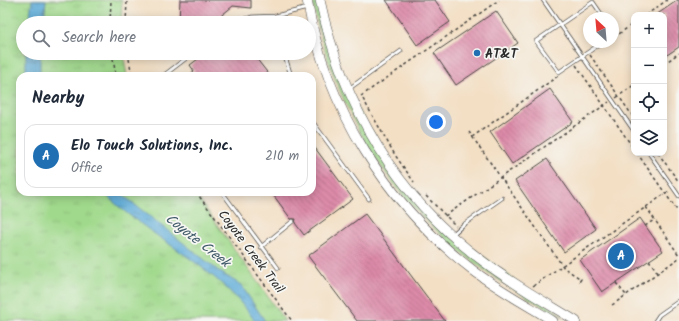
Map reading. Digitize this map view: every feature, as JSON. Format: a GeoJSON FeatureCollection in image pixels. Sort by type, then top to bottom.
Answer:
{"type":"FeatureCollection","features":[{"type":"Feature","properties":{"kind":"main road"},"geometry":{"type":"LineString","coordinates":[[320,0],[332,46],[351,87],[368,132],[387,161],[420,204],[451,235],[483,262],[576,321]]}},
{"type":"Feature","properties":{"kind":"main road"},"geometry":{"type":"LineString","coordinates":[[308,4],[311,16]]}},
{"type":"Feature","properties":{"kind":"main road"},"geometry":{"type":"LineString","coordinates":[[316,37],[336,97],[360,145],[393,192],[430,234],[451,253],[498,289],[554,321]]}},
{"type":"Feature","properties":{"kind":"lane"},"geometry":{"type":"LineString","coordinates":[[543,0],[631,127]]}},
{"type":"Feature","properties":{"kind":"lane"},"geometry":{"type":"LineString","coordinates":[[595,48],[559,72],[536,41],[593,2],[600,12]]}},
{"type":"Feature","properties":{"kind":"lane"},"geometry":{"type":"LineString","coordinates":[[258,16],[275,16],[308,4]]}},
{"type":"Feature","properties":{"kind":"lane"},"geometry":{"type":"LineString","coordinates":[[351,87],[401,51]]}},
{"type":"Feature","properties":{"kind":"lane"},"geometry":{"type":"LineString","coordinates":[[169,72],[184,60]]}},
{"type":"Feature","properties":{"kind":"lane"},"geometry":{"type":"LineString","coordinates":[[286,60],[290,72]]}},
{"type":"Feature","properties":{"kind":"lane"},"geometry":{"type":"LineString","coordinates":[[316,126],[369,198]]}},
{"type":"Feature","properties":{"kind":"lane"},"geometry":{"type":"LineString","coordinates":[[651,156],[679,196]]}},
{"type":"Feature","properties":{"kind":"lane"},"geometry":{"type":"LineString","coordinates":[[225,196],[261,247],[278,268]]}},
{"type":"Feature","properties":{"kind":"lane"},"geometry":{"type":"LineString","coordinates":[[451,235],[502,198]]}},
{"type":"Feature","properties":{"kind":"lane"},"geometry":{"type":"LineString","coordinates":[[261,247],[293,221]]}},
{"type":"Feature","properties":{"kind":"lane"},"geometry":{"type":"LineString","coordinates":[[655,321],[659,315],[679,301]]}},
{"type":"Feature","properties":{"kind":"path"},"geometry":{"type":"LineString","coordinates":[[110,0],[110,16]]}},
{"type":"Feature","properties":{"kind":"path"},"geometry":{"type":"LineString","coordinates":[[126,16],[127,0]]}},
{"type":"Feature","properties":{"kind":"path"},"geometry":{"type":"LineString","coordinates":[[361,96],[499,0]]}},
{"type":"Feature","properties":{"kind":"path"},"geometry":{"type":"LineString","coordinates":[[650,12],[667,0]]}},
{"type":"Feature","properties":{"kind":"path"},"geometry":{"type":"LineString","coordinates":[[619,33],[631,25]]}},
{"type":"Feature","properties":{"kind":"path"},"geometry":{"type":"LineString","coordinates":[[667,62],[679,53]]}},
{"type":"Feature","properties":{"kind":"path"},"geometry":{"type":"LineString","coordinates":[[631,114],[590,54],[583,57],[575,65],[631,145]]}},
{"type":"Feature","properties":{"kind":"path"},"geometry":{"type":"LineString","coordinates":[[113,60],[115,72]]}},
{"type":"Feature","properties":{"kind":"path"},"geometry":{"type":"LineString","coordinates":[[129,60],[131,72]]}},
{"type":"Feature","properties":{"kind":"path"},"geometry":{"type":"LineString","coordinates":[[472,137],[560,75]]}},
{"type":"Feature","properties":{"kind":"path"},"geometry":{"type":"LineString","coordinates":[[351,87],[361,96],[395,155],[416,184]]}},
{"type":"Feature","properties":{"kind":"path"},"geometry":{"type":"LineString","coordinates":[[445,216],[631,87]]}},
{"type":"Feature","properties":{"kind":"path"},"geometry":{"type":"LineString","coordinates":[[469,132],[562,266],[581,279],[578,284]]}},
{"type":"Feature","properties":{"kind":"path"},"geometry":{"type":"LineString","coordinates":[[639,156],[679,213]]}},
{"type":"Feature","properties":{"kind":"path"},"geometry":{"type":"LineString","coordinates":[[660,156],[679,182]]}},
{"type":"Feature","properties":{"kind":"path"},"geometry":{"type":"LineString","coordinates":[[527,291],[673,188]]}},
{"type":"Feature","properties":{"kind":"path","name":"Coyote Creek Trail"},"geometry":{"type":"LineString","coordinates":[[199,196],[292,321]]}},
{"type":"Feature","properties":{"kind":"path"},"geometry":{"type":"LineString","coordinates":[[425,196],[459,228]]}},
{"type":"Feature","properties":{"kind":"path"},"geometry":{"type":"LineString","coordinates":[[646,207],[679,255]]}},
{"type":"Feature","properties":{"kind":"path"},"geometry":{"type":"LineString","coordinates":[[645,226],[654,220]]}},
{"type":"Feature","properties":{"kind":"path"},"geometry":{"type":"LineString","coordinates":[[612,305],[679,258]]}},
{"type":"Feature","properties":{"kind":"path"},"geometry":{"type":"LineString","coordinates":[[649,260],[658,273]]}},
{"type":"Feature","properties":{"kind":"path"},"geometry":{"type":"LineString","coordinates":[[616,282],[626,295]]}},
{"type":"Feature","properties":{"kind":"green space"},"geometry":{"type":"Polygon","coordinates":[[[0,0],[122,0],[121,16],[16,16],[16,60],[124,60],[126,72],[16,72],[16,196],[197,196],[285,321],[0,321],[0,0]]]}},
{"type":"Feature","properties":{"kind":"green space"},"geometry":{"type":"Polygon","coordinates":[[[312,0],[318,0],[342,85],[423,211],[564,317],[515,291],[472,261],[433,227],[399,190],[369,148],[345,103],[326,54],[312,0]]]}},
{"type":"Feature","properties":{"kind":"water"},"geometry":{"type":"Polygon","coordinates":[[[32,0],[46,0],[45,16],[30,16],[32,0]]]}},
{"type":"Feature","properties":{"kind":"water"},"geometry":{"type":"Polygon","coordinates":[[[26,60],[40,60],[40,72],[26,72],[26,60]]]}},
{"type":"Feature","properties":{"kind":"water"},"geometry":{"type":"Polygon","coordinates":[[[107,196],[124,196],[220,272],[241,285],[265,321],[255,321],[239,301],[203,268],[121,209],[107,196]]]}},
{"type":"Feature","properties":{"kind":"building"},"geometry":{"type":"Polygon","coordinates":[[[180,0],[251,0],[251,8],[233,6],[221,16],[179,16],[180,0]]]}},
{"type":"Feature","properties":{"kind":"building"},"geometry":{"type":"Polygon","coordinates":[[[386,0],[435,0],[450,22],[417,45],[386,0]]]}},
{"type":"Feature","properties":{"kind":"building"},"geometry":{"type":"Polygon","coordinates":[[[679,0],[679,47],[667,55],[667,12],[660,12],[679,0]]]}},
{"type":"Feature","properties":{"kind":"building"},"geometry":{"type":"Polygon","coordinates":[[[496,11],[518,43],[456,85],[434,53],[496,11]]]}},
{"type":"Feature","properties":{"kind":"building"},"geometry":{"type":"Polygon","coordinates":[[[197,60],[257,60],[267,72],[193,72],[194,71],[190,65],[197,60]]]}},
{"type":"Feature","properties":{"kind":"building"},"geometry":{"type":"Polygon","coordinates":[[[550,89],[573,122],[512,164],[490,132],[550,89]]]}},
{"type":"Feature","properties":{"kind":"building"},"geometry":{"type":"Polygon","coordinates":[[[316,149],[353,199],[304,235],[295,223],[296,219],[291,219],[274,196],[316,196],[316,149]]]}},
{"type":"Feature","properties":{"kind":"building"},"geometry":{"type":"Polygon","coordinates":[[[547,159],[596,229],[564,252],[515,181],[547,159]]]}},
{"type":"Feature","properties":{"kind":"building"},"geometry":{"type":"Polygon","coordinates":[[[365,214],[445,321],[357,321],[308,256],[365,214]]]}},
{"type":"Feature","properties":{"kind":"building"},"geometry":{"type":"Polygon","coordinates":[[[640,218],[663,251],[602,292],[580,260],[640,218]]]}},
{"type":"Feature","properties":{"kind":"place","name":"AT&T"},"geometry":{"type":"Point","coordinates":[477,53]}},
{"type":"Feature","properties":{"kind":"place","name":"Elo Touch Solutions, Inc."},"geometry":{"type":"Point","coordinates":[621,256]}},
{"type":"Feature","properties":{"kind":"water label","name":"Coyote Creek"},"geometry":{"type":"Point","coordinates":[198,240]}}]}
